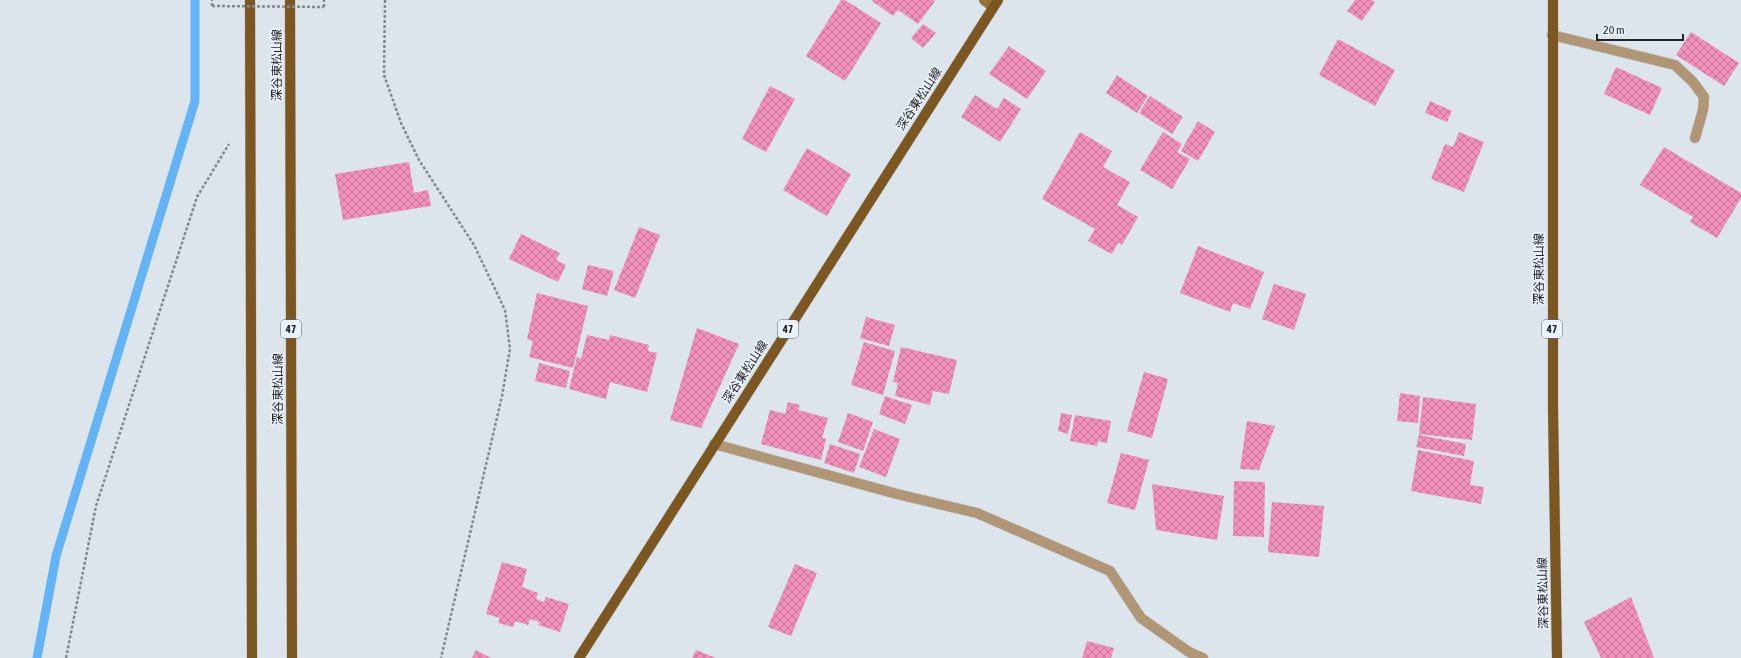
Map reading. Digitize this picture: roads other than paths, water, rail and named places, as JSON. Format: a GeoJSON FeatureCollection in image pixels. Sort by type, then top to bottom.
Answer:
{"type":"FeatureCollection","features":[{"type":"Feature","properties":{"kind":"main road"},"geometry":{"type":"LineString","coordinates":[[250,0],[252,658]]}},
{"type":"Feature","properties":{"kind":"main road","name":"深谷東松山線"},"geometry":{"type":"LineString","coordinates":[[290,0],[292,658]]}},
{"type":"Feature","properties":{"kind":"main road","name":"深谷東松山線"},"geometry":{"type":"LineString","coordinates":[[1553,0],[1553,409],[1557,658]]}},
{"type":"Feature","properties":{"kind":"main road","name":"深谷東松山線"},"geometry":{"type":"LineString","coordinates":[[579,658],[995,3]]}},
{"type":"Feature","properties":{"kind":"street"},"geometry":{"type":"LineString","coordinates":[[984,0],[995,3]]}},
{"type":"Feature","properties":{"kind":"lane"},"geometry":{"type":"LineString","coordinates":[[1552,35],[1675,65],[1693,82],[1704,97],[1703,110],[1695,138]]}},
{"type":"Feature","properties":{"kind":"lane"},"geometry":{"type":"LineString","coordinates":[[714,444],[897,494],[977,513],[1110,571],[1141,618],[1189,652],[1203,658]]}},
{"type":"Feature","properties":{"kind":"waterway"},"geometry":{"type":"LineString","coordinates":[[37,658],[56,556],[195,101],[195,0]]}}]}
